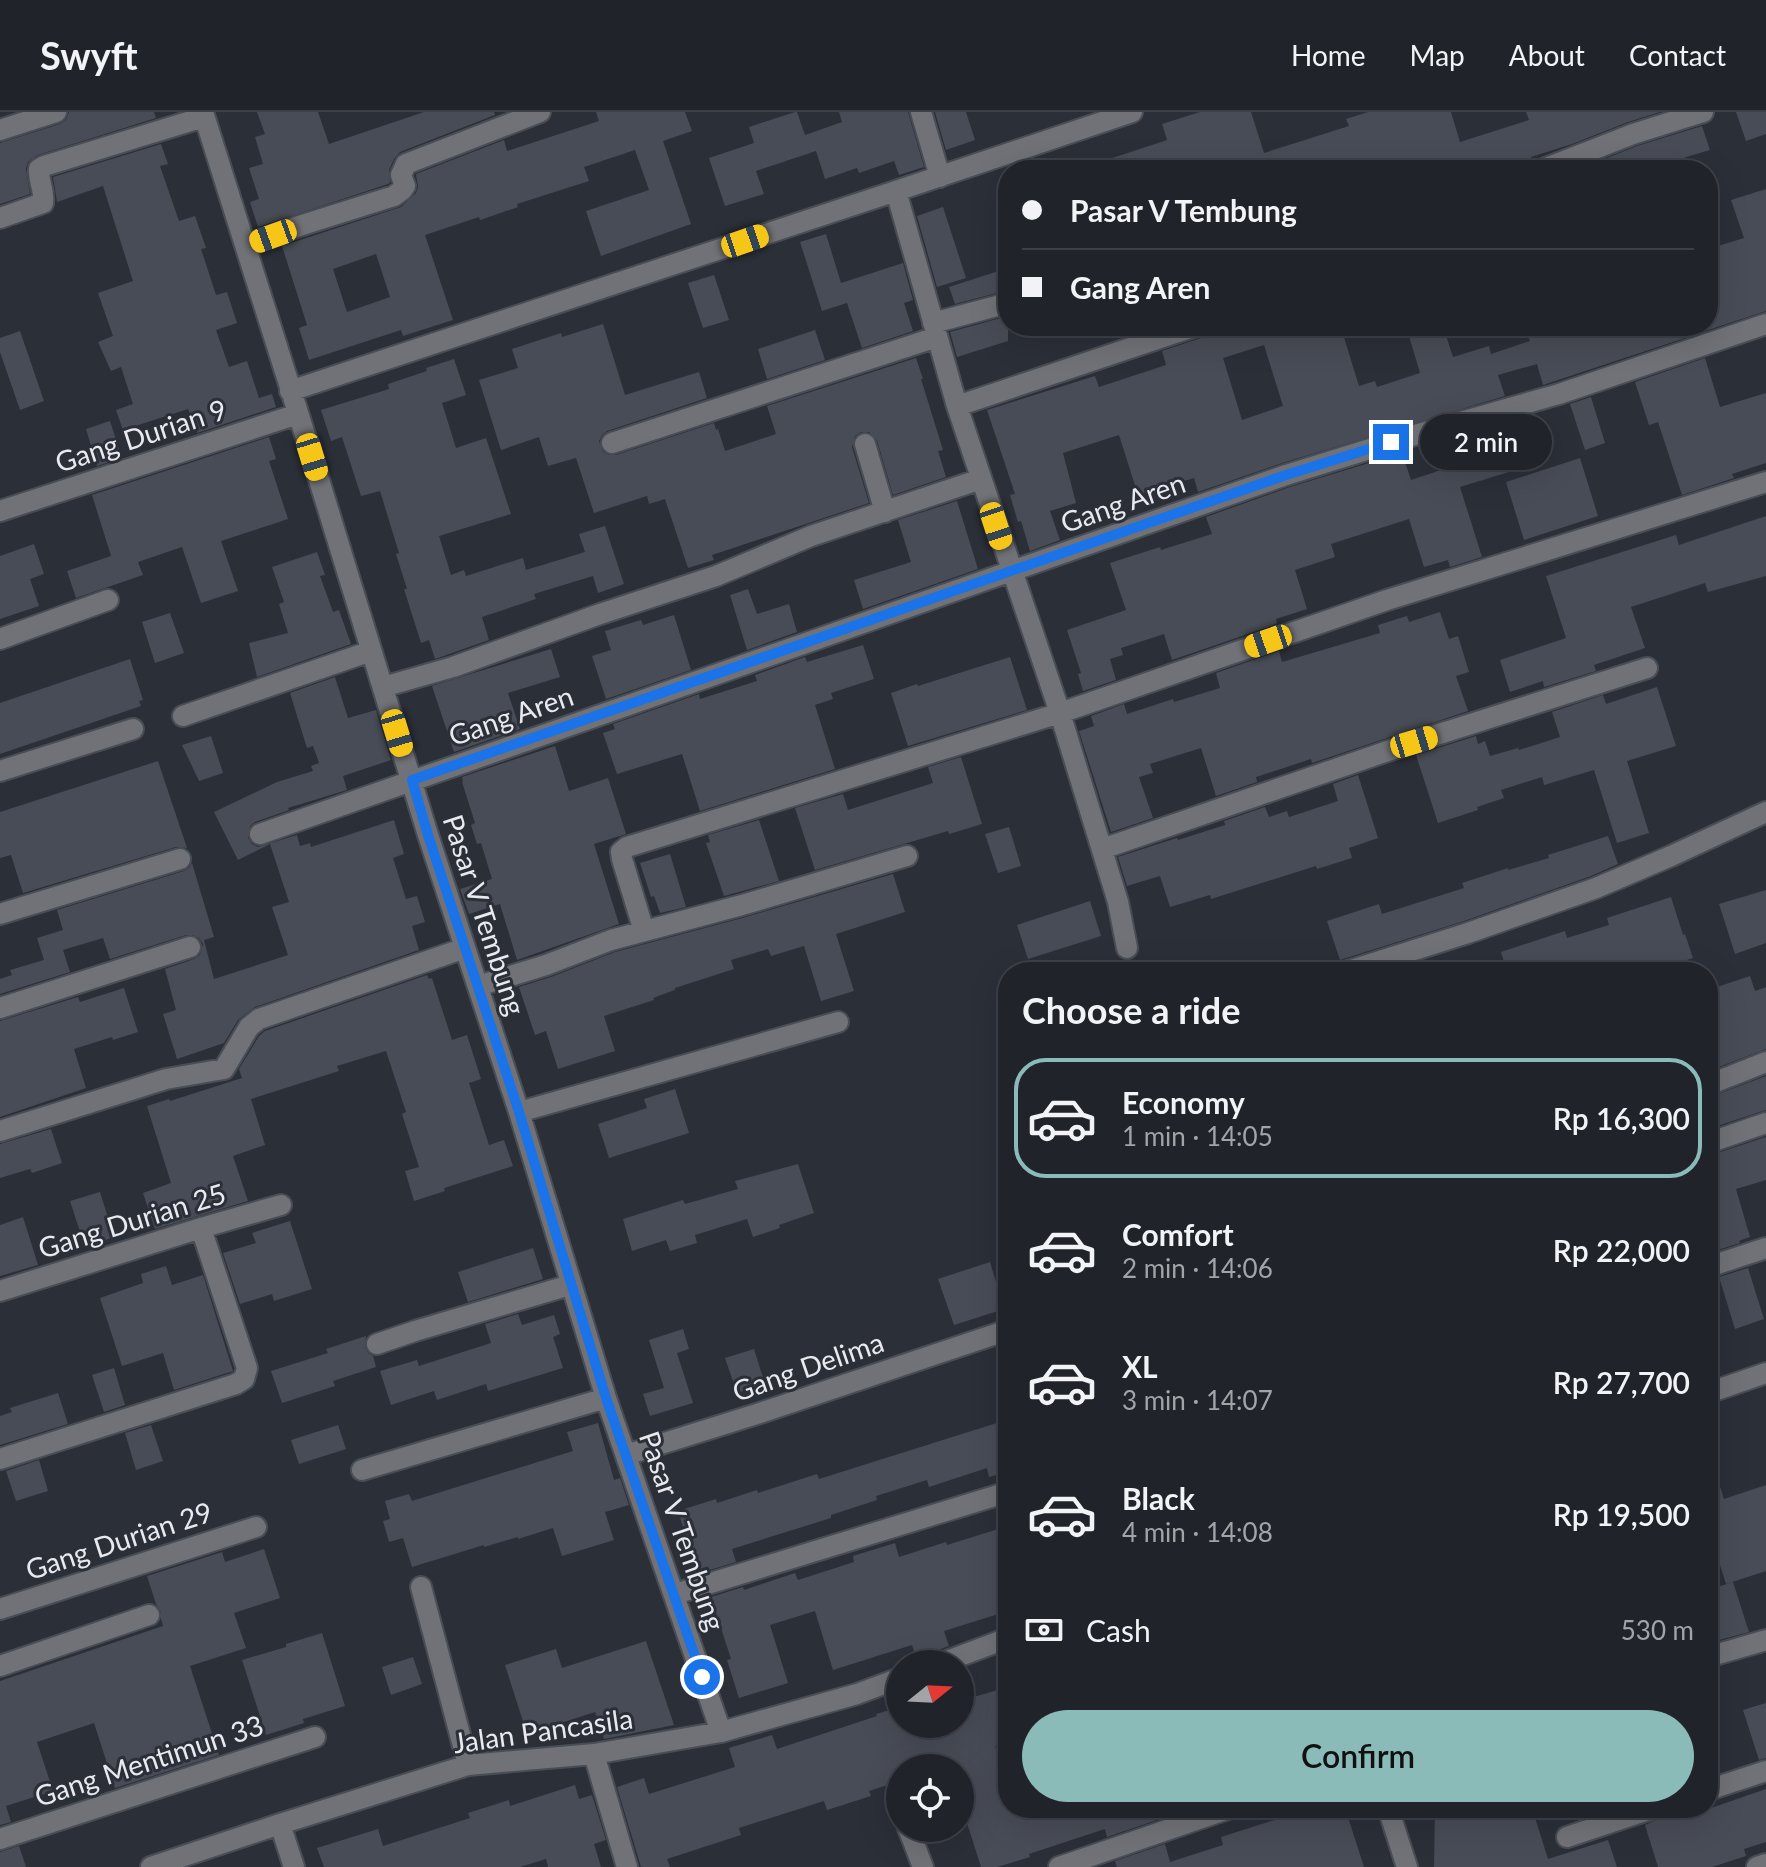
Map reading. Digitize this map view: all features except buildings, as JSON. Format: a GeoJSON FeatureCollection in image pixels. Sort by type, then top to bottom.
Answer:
{"type":"FeatureCollection","features":[{"type":"Feature","properties":{"kind":"street"},"geometry":{"type":"LineString","coordinates":[[0,130],[56,112]]}},
{"type":"Feature","properties":{"kind":"street"},"geometry":{"type":"LineString","coordinates":[[246,245],[394,196],[405,186],[401,175],[406,164],[540,112]]}},
{"type":"Feature","properties":{"kind":"street"},"geometry":{"type":"LineString","coordinates":[[921,112],[940,177]]}},
{"type":"Feature","properties":{"kind":"street"},"geometry":{"type":"LineString","coordinates":[[290,391],[1132,112]]}},
{"type":"Feature","properties":{"kind":"street"},"geometry":{"type":"LineString","coordinates":[[1567,160],[1633,134],[1703,112]]}},
{"type":"Feature","properties":{"kind":"street"},"geometry":{"type":"LineString","coordinates":[[0,218],[43,203],[39,169],[44,166],[203,114]]}},
{"type":"Feature","properties":{"kind":"street","name":"Pasar V Tembung"},"geometry":{"type":"LineString","coordinates":[[203,114],[428,835],[519,1112],[606,1398],[721,1732]]}},
{"type":"Feature","properties":{"kind":"street"},"geometry":{"type":"LineString","coordinates":[[896,191],[957,406],[1102,849],[1118,902],[1127,948]]}},
{"type":"Feature","properties":{"kind":"street"},"geometry":{"type":"LineString","coordinates":[[612,443],[998,307]]}},
{"type":"Feature","properties":{"kind":"street","name":"Gang Aren"},"geometry":{"type":"LineString","coordinates":[[260,834],[1286,475],[1559,394],[1766,324]]}},
{"type":"Feature","properties":{"kind":"street"},"geometry":{"type":"LineString","coordinates":[[957,406],[1166,336]]}},
{"type":"Feature","properties":{"kind":"street","name":"Gang Durian 9"},"geometry":{"type":"LineString","coordinates":[[0,511],[298,414]]}},
{"type":"Feature","properties":{"kind":"street"},"geometry":{"type":"LineString","coordinates":[[865,444],[885,512]]}},
{"type":"Feature","properties":{"kind":"street"},"geometry":{"type":"LineString","coordinates":[[383,687],[453,667],[716,576],[811,536],[981,479]]}},
{"type":"Feature","properties":{"kind":"street"},"geometry":{"type":"LineString","coordinates":[[644,931],[622,859],[621,852],[627,847],[1060,713],[1387,600],[1766,482]]}},
{"type":"Feature","properties":{"kind":"street"},"geometry":{"type":"LineString","coordinates":[[0,639],[108,600]]}},
{"type":"Feature","properties":{"kind":"street"},"geometry":{"type":"LineString","coordinates":[[183,716],[371,651]]}},
{"type":"Feature","properties":{"kind":"street"},"geometry":{"type":"LineString","coordinates":[[1102,849],[1414,742],[1647,668]]}},
{"type":"Feature","properties":{"kind":"street"},"geometry":{"type":"LineString","coordinates":[[0,771],[133,729]]}},
{"type":"Feature","properties":{"kind":"street"},"geometry":{"type":"LineString","coordinates":[[1377,962],[1596,888],[1766,812]]}},
{"type":"Feature","properties":{"kind":"street"},"geometry":{"type":"LineString","coordinates":[[478,986],[611,940],[907,856]]}},
{"type":"Feature","properties":{"kind":"street"},"geometry":{"type":"LineString","coordinates":[[0,914],[180,859]]}},
{"type":"Feature","properties":{"kind":"street"},"geometry":{"type":"LineString","coordinates":[[0,1008],[190,947]]}},
{"type":"Feature","properties":{"kind":"street"},"geometry":{"type":"LineString","coordinates":[[0,1131],[166,1079],[224,1069],[249,1027],[259,1019],[465,948]]}},
{"type":"Feature","properties":{"kind":"street"},"geometry":{"type":"LineString","coordinates":[[519,1112],[838,1022]]}},
{"type":"Feature","properties":{"kind":"street"},"geometry":{"type":"LineString","coordinates":[[1718,1081],[1766,1062]]}},
{"type":"Feature","properties":{"kind":"street"},"geometry":{"type":"LineString","coordinates":[[1718,1140],[1766,1123]]}},
{"type":"Feature","properties":{"kind":"street","name":"Gang Durian 25"},"geometry":{"type":"LineString","coordinates":[[0,1291],[281,1205]]}},
{"type":"Feature","properties":{"kind":"street"},"geometry":{"type":"LineString","coordinates":[[0,1459],[244,1379],[247,1368],[201,1228]]}},
{"type":"Feature","properties":{"kind":"street"},"geometry":{"type":"LineString","coordinates":[[1718,1264],[1766,1248]]}},
{"type":"Feature","properties":{"kind":"street"},"geometry":{"type":"LineString","coordinates":[[377,1344],[570,1285]]}},
{"type":"Feature","properties":{"kind":"street","name":"Gang Delima"},"geometry":{"type":"LineString","coordinates":[[626,1455],[998,1333]]}},
{"type":"Feature","properties":{"kind":"street"},"geometry":{"type":"LineString","coordinates":[[1718,1390],[1766,1373]]}},
{"type":"Feature","properties":{"kind":"street"},"geometry":{"type":"LineString","coordinates":[[362,1470],[606,1398]]}},
{"type":"Feature","properties":{"kind":"street"},"geometry":{"type":"LineString","coordinates":[[675,1594],[998,1495]]}},
{"type":"Feature","properties":{"kind":"street","name":"Gang Durian 29"},"geometry":{"type":"LineString","coordinates":[[0,1609],[256,1527]]}},
{"type":"Feature","properties":{"kind":"street"},"geometry":{"type":"LineString","coordinates":[[421,1587],[468,1765]]}},
{"type":"Feature","properties":{"kind":"street"},"geometry":{"type":"LineString","coordinates":[[0,1666],[149,1615]]}},
{"type":"Feature","properties":{"kind":"street"},"geometry":{"type":"LineString","coordinates":[[1718,1654],[1766,1640]]}},
{"type":"Feature","properties":{"kind":"street"},"geometry":{"type":"LineString","coordinates":[[974,1651],[998,1642]]}},
{"type":"Feature","properties":{"kind":"street","name":"Jalan Pancasila"},"geometry":{"type":"LineString","coordinates":[[151,1867],[468,1765],[594,1754],[721,1732],[886,1683]]}},
{"type":"Feature","properties":{"kind":"street","name":"Gang Mentimun 33"},"geometry":{"type":"LineString","coordinates":[[0,1839],[315,1737]]}},
{"type":"Feature","properties":{"kind":"street"},"geometry":{"type":"LineString","coordinates":[[594,1754],[627,1867]]}},
{"type":"Feature","properties":{"kind":"street"},"geometry":{"type":"LineString","coordinates":[[1718,1787],[1766,1771]]}},
{"type":"Feature","properties":{"kind":"street"},"geometry":{"type":"LineString","coordinates":[[1059,1867],[1202,1818]]}},
{"type":"Feature","properties":{"kind":"street"},"geometry":{"type":"LineString","coordinates":[[1391,1818],[1407,1867]]}},
{"type":"Feature","properties":{"kind":"street"},"geometry":{"type":"LineString","coordinates":[[1567,1837],[1624,1818]]}},
{"type":"Feature","properties":{"kind":"street"},"geometry":{"type":"LineString","coordinates":[[280,1824],[294,1867]]}},
{"type":"Feature","properties":{"kind":"street"},"geometry":{"type":"LineString","coordinates":[[913,1842],[923,1867]]}},
{"type":"Feature","properties":{"kind":"street"},"geometry":{"type":"LineString","coordinates":[[1757,1867],[1766,1864]]}},
{"type":"Feature","properties":{"kind":"route"},"geometry":{"type":"LineString","coordinates":[[702,1677],[606,1398],[519,1112],[412,780],[1286,475],[1391,442]]}}]}
